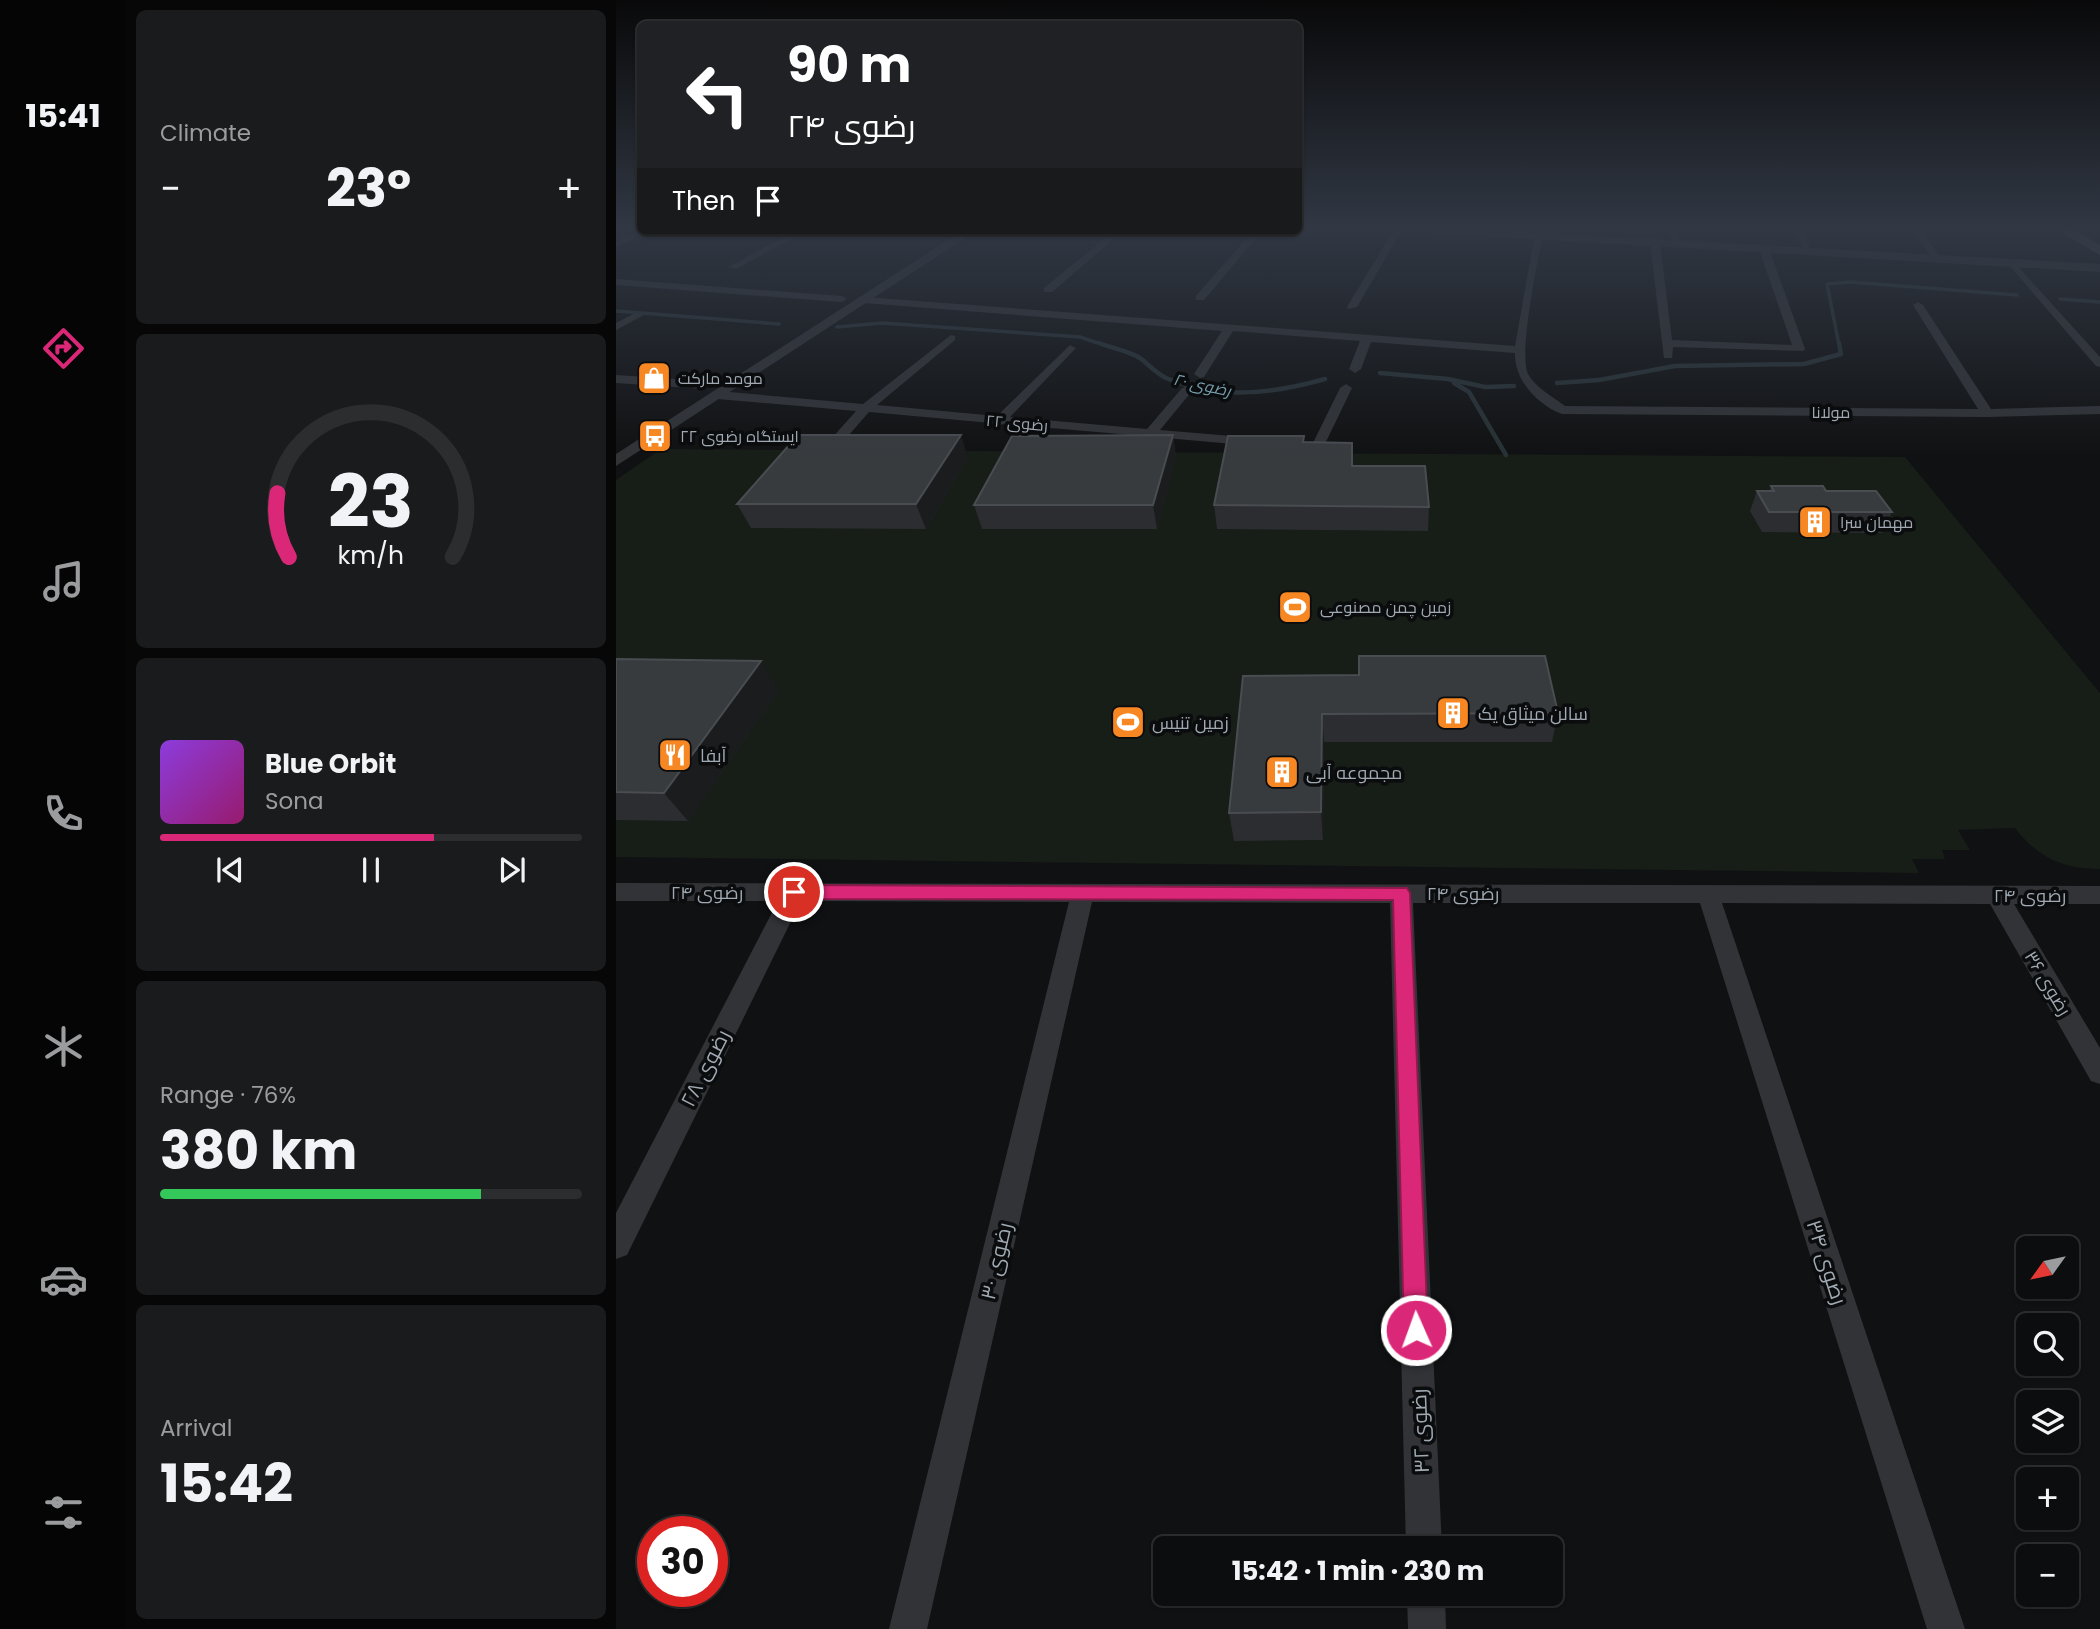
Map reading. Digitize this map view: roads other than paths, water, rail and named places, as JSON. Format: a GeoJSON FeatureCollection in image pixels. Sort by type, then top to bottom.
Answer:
{"type":"FeatureCollection","features":[{"type":"Feature","properties":{"kind":"street"},"geometry":{"type":"LineString","coordinates":[[736,365],[834,304]]}},
{"type":"Feature","properties":{"kind":"street"},"geometry":{"type":"LineString","coordinates":[[616,461],[858,304]]}},
{"type":"Feature","properties":{"kind":"street"},"geometry":{"type":"LineString","coordinates":[[918,304],[1520,350],[1527,304]]}},
{"type":"Feature","properties":{"kind":"street"},"geometry":{"type":"LineString","coordinates":[[1663,304],[1668,358]]}},
{"type":"Feature","properties":{"kind":"street"},"geometry":{"type":"LineString","coordinates":[[1668,343],[1799,349],[1783,304]]}},
{"type":"Feature","properties":{"kind":"street"},"geometry":{"type":"LineString","coordinates":[[2048,304],[2100,364]]}},
{"type":"Feature","properties":{"kind":"street"},"geometry":{"type":"LineString","coordinates":[[1918,305],[1987,413]]}},
{"type":"Feature","properties":{"kind":"street"},"geometry":{"type":"LineString","coordinates":[[616,327],[639,315]]}},
{"type":"Feature","properties":{"kind":"street"},"geometry":{"type":"LineString","coordinates":[[1200,374],[1230,327]]}},
{"type":"Feature","properties":{"kind":"street"},"geometry":{"type":"LineString","coordinates":[[830,448],[865,409],[951,338]]}},
{"type":"Feature","properties":{"kind":"street"},"geometry":{"type":"LineString","coordinates":[[1355,369],[1367,338]]}},
{"type":"Feature","properties":{"kind":"street"},"geometry":{"type":"LineString","coordinates":[[998,422],[1070,348]]}},
{"type":"Feature","properties":{"kind":"street","name":"مولانا"},"geometry":{"type":"LineString","coordinates":[[1520,350],[1521,370],[1533,386],[1562,410],[1987,413],[2100,410]]}},
{"type":"Feature","properties":{"kind":"street"},"geometry":{"type":"LineString","coordinates":[[616,379],[710,382]]}},
{"type":"Feature","properties":{"kind":"street"},"geometry":{"type":"LineString","coordinates":[[683,399],[710,382]]}},
{"type":"Feature","properties":{"kind":"street","name":"رضوی ۲۲"},"geometry":{"type":"LineString","coordinates":[[718,395],[998,422],[1317,447],[1346,388]]}},
{"type":"Feature","properties":{"kind":"street"},"geometry":{"type":"LineString","coordinates":[[1149,435],[1186,391]]}},
{"type":"Feature","properties":{"kind":"street","name":"رضوی ۲۴"},"geometry":{"type":"LineString","coordinates":[[616,892],[2100,895]]}},
{"type":"Feature","properties":{"kind":"street","name":"رضوی ۲۸"},"geometry":{"type":"LineString","coordinates":[[616,1244],[794,892]]}},
{"type":"Feature","properties":{"kind":"street","name":"رضوی ۳۰"},"geometry":{"type":"LineString","coordinates":[[908,1629],[1083,892]]}},
{"type":"Feature","properties":{"kind":"street","name":"رضوی ۳۲"},"geometry":{"type":"LineString","coordinates":[[1401,893],[1424,1536]]}},
{"type":"Feature","properties":{"kind":"street","name":"رضوی ۳۴"},"geometry":{"type":"LineString","coordinates":[[1708,894],[1945,1629]]}},
{"type":"Feature","properties":{"kind":"street","name":"رضوی ۳۶"},"geometry":{"type":"LineString","coordinates":[[1996,894],[2100,1072]]}},
{"type":"Feature","properties":{"kind":"street"},"geometry":{"type":"LineString","coordinates":[[1426,1606],[1427,1629]]}},
{"type":"Feature","properties":{"kind":"waterway"},"geometry":{"type":"LineString","coordinates":[[1831,304],[1839,345]]}},
{"type":"Feature","properties":{"kind":"waterway"},"geometry":{"type":"LineString","coordinates":[[616,311],[779,324]]}},
{"type":"Feature","properties":{"kind":"waterway","name":"رضوی ۲۰"},"geometry":{"type":"LineString","coordinates":[[837,327],[882,323],[1080,337],[1104,345]]}},
{"type":"Feature","properties":{"kind":"waterway","name":"رضوی ۲۰"},"geometry":{"type":"LineString","coordinates":[[1099,343],[1140,358],[1166,378],[1205,390],[1265,391],[1325,379]]}},
{"type":"Feature","properties":{"kind":"waterway"},"geometry":{"type":"LineString","coordinates":[[1557,383],[1599,380],[1675,366],[1804,364],[1841,354],[1839,343]]}},
{"type":"Feature","properties":{"kind":"waterway"},"geometry":{"type":"LineString","coordinates":[[1380,373],[1448,379],[1485,387],[1514,386]]}},
{"type":"Feature","properties":{"kind":"waterway"},"geometry":{"type":"LineString","coordinates":[[1454,383],[1469,392],[1506,455]]}},
{"type":"Feature","properties":{"kind":"place","name":"مومد مارکت"},"geometry":{"type":"Point","coordinates":[654,378]}},
{"type":"Feature","properties":{"kind":"place","name":"ایستگاه رضوی ۲۲"},"geometry":{"type":"Point","coordinates":[655,436]}},
{"type":"Feature","properties":{"kind":"place","name":"مهمان سرا"},"geometry":{"type":"Point","coordinates":[1815,522]}},
{"type":"Feature","properties":{"kind":"place","name":"زمین چمن مصنوعی"},"geometry":{"type":"Point","coordinates":[1295,607]}},
{"type":"Feature","properties":{"kind":"place","name":"سالن میثاق یک"},"geometry":{"type":"Point","coordinates":[1453,713]}},
{"type":"Feature","properties":{"kind":"place","name":"زمین تنیس"},"geometry":{"type":"Point","coordinates":[1128,722]}},
{"type":"Feature","properties":{"kind":"place","name":"آبفا"},"geometry":{"type":"Point","coordinates":[675,755]}},
{"type":"Feature","properties":{"kind":"place","name":"مجموعه آبی"},"geometry":{"type":"Point","coordinates":[1282,772]}}]}
